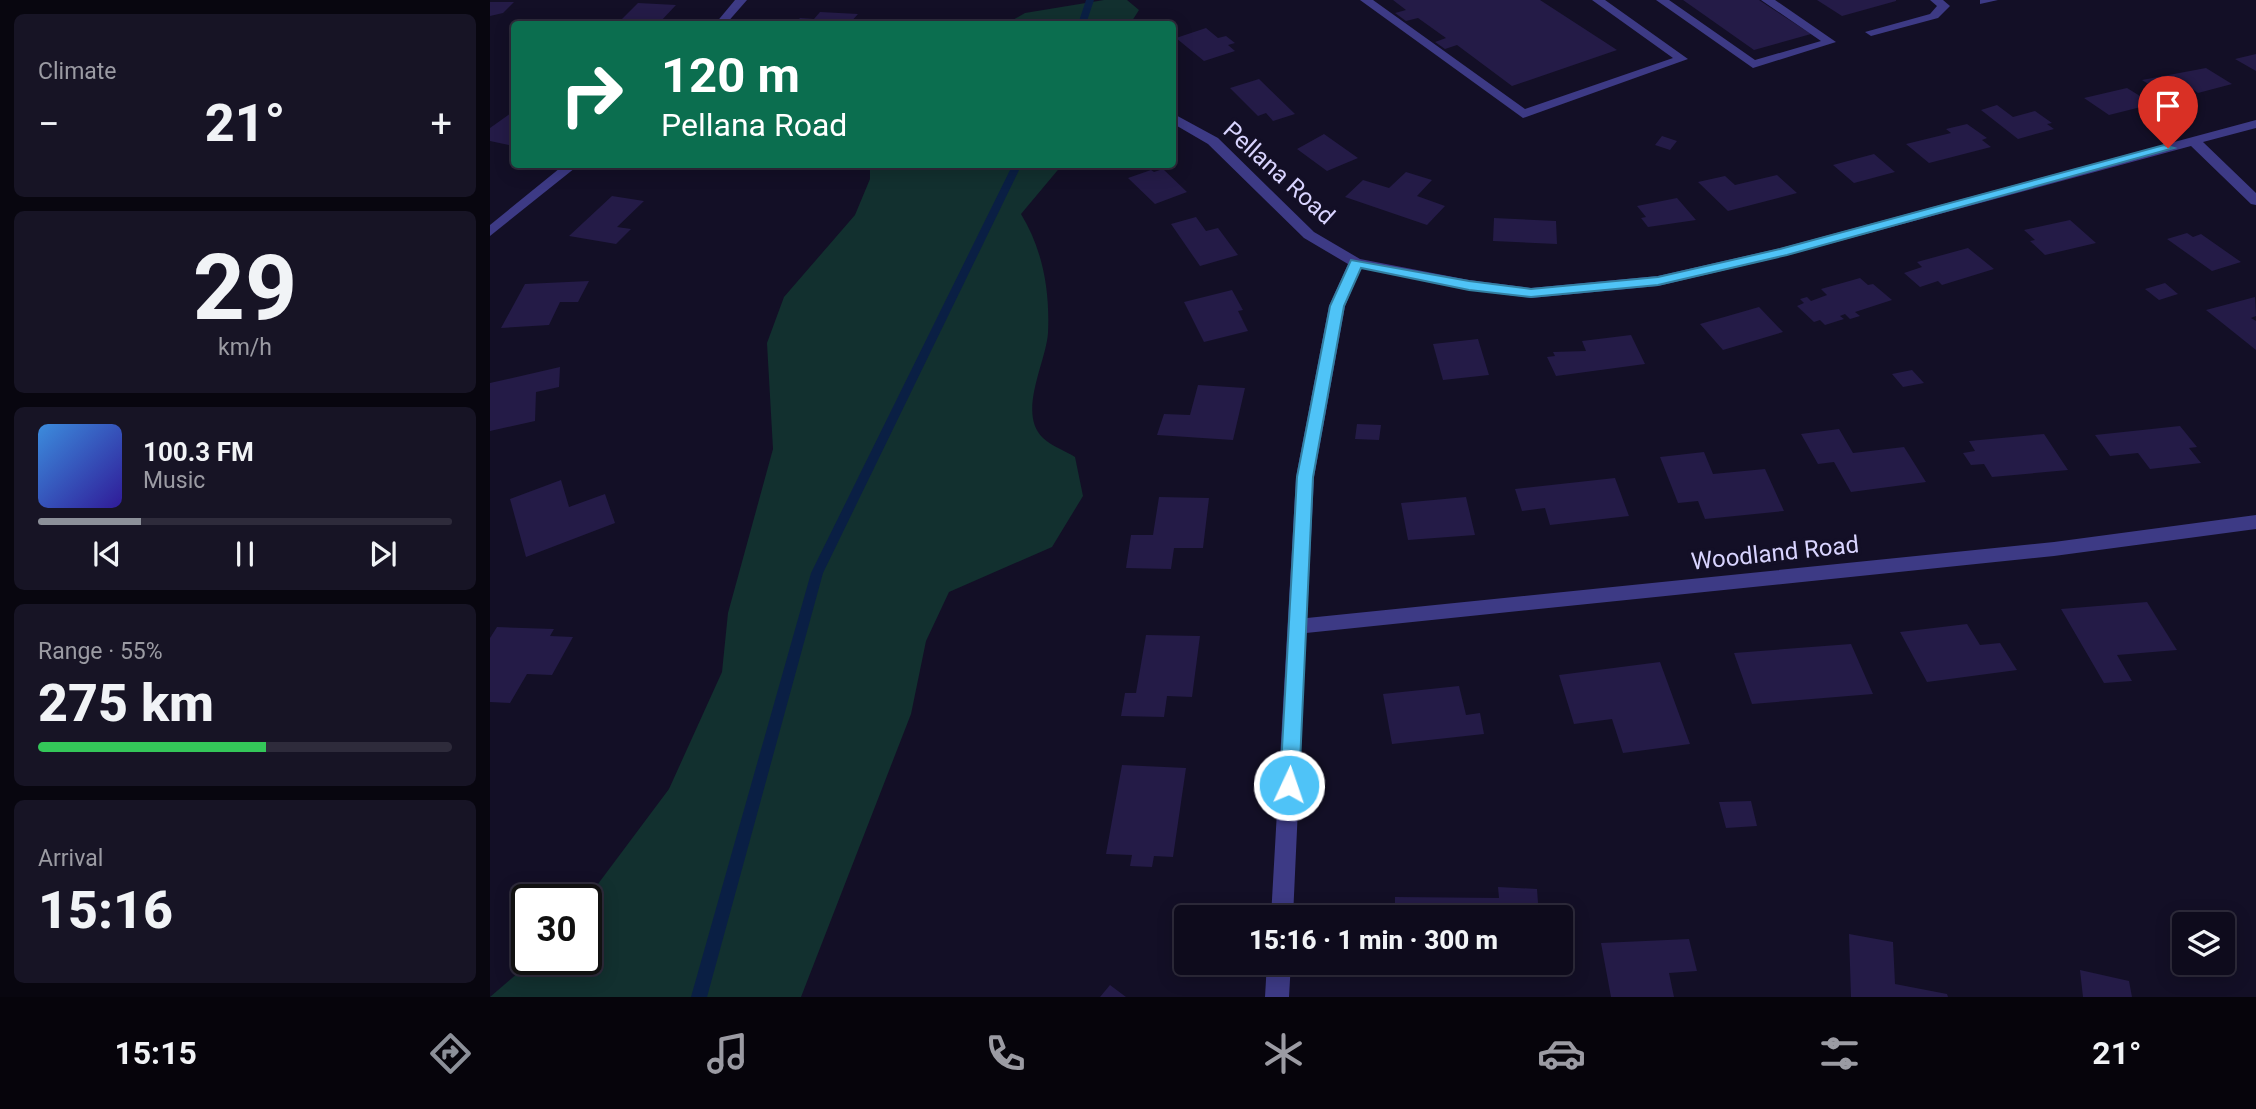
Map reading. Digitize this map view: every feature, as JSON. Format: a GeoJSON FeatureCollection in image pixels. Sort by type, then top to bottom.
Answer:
{"type":"FeatureCollection","features":[{"type":"Feature","properties":{"kind":"street"},"geometry":{"type":"LineString","coordinates":[[723,21],[741,0]]}},
{"type":"Feature","properties":{"kind":"street"},"geometry":{"type":"LineString","coordinates":[[1366,0],[1523,114],[1682,59],[1598,0]]}},
{"type":"Feature","properties":{"kind":"street"},"geometry":{"type":"LineString","coordinates":[[1662,0],[1753,64],[1830,42],[1767,0]]}},
{"type":"Feature","properties":{"kind":"street"},"geometry":{"type":"LineString","coordinates":[[1871,33],[1934,16],[1944,6],[1936,0]]}},
{"type":"Feature","properties":{"kind":"street","name":"Pellana Road"},"geometry":{"type":"LineString","coordinates":[[1176,119],[1213,141],[1309,235],[1356,263],[1469,285],[1531,293],[1658,281],[1783,252],[2256,124]]}},
{"type":"Feature","properties":{"kind":"street"},"geometry":{"type":"LineString","coordinates":[[2194,141],[2256,201]]}},
{"type":"Feature","properties":{"kind":"street"},"geometry":{"type":"LineString","coordinates":[[490,232],[568,168]]}},
{"type":"Feature","properties":{"kind":"street"},"geometry":{"type":"LineString","coordinates":[[1283,905],[1305,477],[1337,306],[1356,263]]}},
{"type":"Feature","properties":{"kind":"street","name":"Woodland Road"},"geometry":{"type":"LineString","coordinates":[[1298,625],[2054,549],[2256,522]]}},
{"type":"Feature","properties":{"kind":"street"},"geometry":{"type":"LineString","coordinates":[[1277,997],[1278,975]]}},
{"type":"Feature","properties":{"kind":"green space"},"geometry":{"type":"Polygon","coordinates":[[[1104,0],[1127,0],[1139,10],[1132,21],[1011,21],[1025,13],[1104,0]]]}},
{"type":"Feature","properties":{"kind":"green space"},"geometry":{"type":"Polygon","coordinates":[[[870,168],[1059,168],[1021,214],[1040,256],[1048,302],[1048,333],[1035,387],[1033,415],[1036,428],[1043,438],[1075,457],[1083,496],[1052,547],[949,592],[926,641],[911,714],[801,997],[490,997],[515,975],[602,975],[602,884],[598,884],[669,789],[722,672],[728,613],[773,449],[767,343],[784,297],[855,215],[870,179],[870,168]]]}},
{"type":"Feature","properties":{"kind":"building"},"geometry":{"type":"Polygon","coordinates":[[[1393,0],[1540,0],[1617,50],[1512,86],[1457,45],[1445,49],[1435,42],[1446,38],[1418,18],[1406,21],[1395,13],[1406,10],[1393,0]]]}},
{"type":"Feature","properties":{"kind":"building"},"geometry":{"type":"Polygon","coordinates":[[[1683,0],[1759,0],[1811,34],[1754,50],[1683,0]]]}},
{"type":"Feature","properties":{"kind":"building"},"geometry":{"type":"Polygon","coordinates":[[[1817,0],[1896,0],[1896,1],[1842,16],[1817,0]]]}},
{"type":"Feature","properties":{"kind":"building"},"geometry":{"type":"Polygon","coordinates":[[[490,2],[514,2],[503,13],[490,16],[490,2]]]}},
{"type":"Feature","properties":{"kind":"building"},"geometry":{"type":"Polygon","coordinates":[[[638,3],[676,5],[661,21],[621,20],[638,3]]]}},
{"type":"Feature","properties":{"kind":"building"},"geometry":{"type":"Polygon","coordinates":[[[820,12],[858,14],[852,21],[797,21],[800,18],[814,19],[820,12]]]}},
{"type":"Feature","properties":{"kind":"building"},"geometry":{"type":"Polygon","coordinates":[[[1206,28],[1218,38],[1226,36],[1235,43],[1228,45],[1235,51],[1204,61],[1176,38],[1206,28]]]}},
{"type":"Feature","properties":{"kind":"building"},"geometry":{"type":"Polygon","coordinates":[[[2256,54],[2256,71],[2235,59],[2256,54]]]}},
{"type":"Feature","properties":{"kind":"building"},"geometry":{"type":"Polygon","coordinates":[[[2206,68],[2232,84],[2198,93],[2190,87],[2164,94],[2142,80],[2206,68]]]}},
{"type":"Feature","properties":{"kind":"building"},"geometry":{"type":"Polygon","coordinates":[[[1259,79],[1295,114],[1273,121],[1266,113],[1258,116],[1230,88],[1259,79]]]}},
{"type":"Feature","properties":{"kind":"building"},"geometry":{"type":"Polygon","coordinates":[[[2127,88],[2153,104],[2109,115],[2084,98],[2127,88]]]}},
{"type":"Feature","properties":{"kind":"building"},"geometry":{"type":"Polygon","coordinates":[[[1997,105],[2013,117],[2035,111],[2052,123],[2047,124],[2054,129],[2018,139],[1981,110],[1997,105]]]}},
{"type":"Feature","properties":{"kind":"building"},"geometry":{"type":"Polygon","coordinates":[[[511,113],[511,145],[490,141],[490,128],[511,113]]]}},
{"type":"Feature","properties":{"kind":"building"},"geometry":{"type":"Polygon","coordinates":[[[1967,124],[1987,138],[1982,140],[1991,147],[1929,163],[1906,144],[1951,133],[1946,129],[1967,124]]]}},
{"type":"Feature","properties":{"kind":"building"},"geometry":{"type":"Polygon","coordinates":[[[1324,134],[1358,158],[1327,171],[1297,149],[1324,134]]]}},
{"type":"Feature","properties":{"kind":"building"},"geometry":{"type":"Polygon","coordinates":[[[1662,136],[1677,141],[1670,150],[1655,145],[1662,136]]]}},
{"type":"Feature","properties":{"kind":"building"},"geometry":{"type":"Polygon","coordinates":[[[1874,154],[1895,172],[1854,183],[1833,165],[1874,154]]]}},
{"type":"Feature","properties":{"kind":"building"},"geometry":{"type":"Polygon","coordinates":[[[1163,169],[1187,192],[1155,204],[1128,178],[1151,170],[1154,172],[1163,169]]]}},
{"type":"Feature","properties":{"kind":"building"},"geometry":{"type":"Polygon","coordinates":[[[1406,172],[1432,180],[1417,196],[1445,206],[1427,225],[1345,197],[1363,180],[1389,188],[1406,172]]]}},
{"type":"Feature","properties":{"kind":"building"},"geometry":{"type":"Polygon","coordinates":[[[1777,175],[1797,193],[1728,211],[1698,182],[1725,176],[1735,185],[1777,175]]]}},
{"type":"Feature","properties":{"kind":"building"},"geometry":{"type":"Polygon","coordinates":[[[612,196],[644,201],[617,227],[631,229],[616,244],[569,236],[612,196]]]}},
{"type":"Feature","properties":{"kind":"building"},"geometry":{"type":"Polygon","coordinates":[[[1677,198],[1696,220],[1648,227],[1641,218],[1646,217],[1637,206],[1677,198]]]}},
{"type":"Feature","properties":{"kind":"building"},"geometry":{"type":"Polygon","coordinates":[[[1196,217],[1206,231],[1218,228],[1238,255],[1200,266],[1171,224],[1196,217]]]}},
{"type":"Feature","properties":{"kind":"building"},"geometry":{"type":"Polygon","coordinates":[[[1494,218],[1556,221],[1557,244],[1493,241],[1494,218]]]}},
{"type":"Feature","properties":{"kind":"building"},"geometry":{"type":"Polygon","coordinates":[[[2070,220],[2096,243],[2045,255],[2030,241],[2035,240],[2024,230],[2070,220]]]}},
{"type":"Feature","properties":{"kind":"building"},"geometry":{"type":"Polygon","coordinates":[[[2187,233],[2193,237],[2201,234],[2241,262],[2212,271],[2167,239],[2187,233]]]}},
{"type":"Feature","properties":{"kind":"building"},"geometry":{"type":"Polygon","coordinates":[[[1968,248],[1994,269],[1942,285],[1938,281],[1920,287],[1904,273],[1922,267],[1917,262],[1968,248]]]}},
{"type":"Feature","properties":{"kind":"building"},"geometry":{"type":"Polygon","coordinates":[[[1860,278],[1868,285],[1873,284],[1892,300],[1855,312],[1860,316],[1850,319],[1845,314],[1840,316],[1844,319],[1825,325],[1820,320],[1814,322],[1797,306],[1804,303],[1800,299],[1807,297],[1811,301],[1827,295],[1821,289],[1860,278]]]}},
{"type":"Feature","properties":{"kind":"building"},"geometry":{"type":"Polygon","coordinates":[[[589,281],[578,302],[560,302],[549,325],[501,328],[525,284],[589,281]]]}},
{"type":"Feature","properties":{"kind":"building"},"geometry":{"type":"Polygon","coordinates":[[[2165,283],[2178,294],[2159,300],[2145,289],[2165,283]]]}},
{"type":"Feature","properties":{"kind":"building"},"geometry":{"type":"Polygon","coordinates":[[[1232,290],[1243,310],[1238,311],[1248,331],[1204,342],[1184,302],[1232,290]]]}},
{"type":"Feature","properties":{"kind":"building"},"geometry":{"type":"Polygon","coordinates":[[[2255,297],[2256,316],[2251,318],[2256,321],[2256,350],[2206,310],[2255,297]]]}},
{"type":"Feature","properties":{"kind":"building"},"geometry":{"type":"Polygon","coordinates":[[[1759,307],[1783,332],[1723,350],[1700,324],[1759,307]]]}},
{"type":"Feature","properties":{"kind":"building"},"geometry":{"type":"Polygon","coordinates":[[[1631,335],[1645,364],[1556,376],[1547,357],[1555,356],[1553,352],[1586,351],[1582,341],[1631,335]]]}},
{"type":"Feature","properties":{"kind":"building"},"geometry":{"type":"Polygon","coordinates":[[[1478,339],[1489,375],[1443,380],[1433,344],[1478,339]]]}},
{"type":"Feature","properties":{"kind":"building"},"geometry":{"type":"Polygon","coordinates":[[[560,367],[559,387],[536,392],[535,421],[490,431],[490,383],[560,367]]]}},
{"type":"Feature","properties":{"kind":"building"},"geometry":{"type":"Polygon","coordinates":[[[1912,370],[1924,383],[1903,387],[1892,374],[1912,370]]]}},
{"type":"Feature","properties":{"kind":"building"},"geometry":{"type":"Polygon","coordinates":[[[1198,385],[1245,388],[1233,440],[1157,435],[1164,414],[1190,415],[1198,385]]]}},
{"type":"Feature","properties":{"kind":"building"},"geometry":{"type":"Polygon","coordinates":[[[1357,424],[1381,425],[1379,440],[1355,439],[1357,424]]]}},
{"type":"Feature","properties":{"kind":"building"},"geometry":{"type":"Polygon","coordinates":[[[2180,426],[2197,447],[2189,448],[2201,463],[2150,469],[2138,453],[2110,456],[2095,435],[2180,426]]]}},
{"type":"Feature","properties":{"kind":"building"},"geometry":{"type":"Polygon","coordinates":[[[1839,429],[1853,453],[1904,447],[1926,482],[1851,492],[1834,462],[1818,464],[1801,434],[1839,429]]]}},
{"type":"Feature","properties":{"kind":"building"},"geometry":{"type":"Polygon","coordinates":[[[2044,434],[2068,470],[1992,477],[1984,464],[1971,465],[1963,453],[1975,451],[1969,441],[2044,434]]]}},
{"type":"Feature","properties":{"kind":"building"},"geometry":{"type":"Polygon","coordinates":[[[1704,452],[1713,474],[1765,469],[1784,511],[1705,519],[1698,501],[1678,503],[1660,457],[1704,452]]]}},
{"type":"Feature","properties":{"kind":"building"},"geometry":{"type":"Polygon","coordinates":[[[1615,478],[1629,516],[1550,525],[1545,508],[1522,511],[1515,489],[1615,478]]]}},
{"type":"Feature","properties":{"kind":"building"},"geometry":{"type":"Polygon","coordinates":[[[561,480],[569,507],[605,494],[615,523],[526,557],[510,499],[561,480]]]}},
{"type":"Feature","properties":{"kind":"building"},"geometry":{"type":"Polygon","coordinates":[[[1159,497],[1209,498],[1203,548],[1174,548],[1171,569],[1126,568],[1131,535],[1153,535],[1159,497]]]}},
{"type":"Feature","properties":{"kind":"building"},"geometry":{"type":"Polygon","coordinates":[[[1466,497],[1475,535],[1408,540],[1401,503],[1466,497]]]}},
{"type":"Feature","properties":{"kind":"building"},"geometry":{"type":"Polygon","coordinates":[[[2147,602],[2177,650],[2117,655],[2132,681],[2104,683],[2061,609],[2147,602]]]}},
{"type":"Feature","properties":{"kind":"building"},"geometry":{"type":"Polygon","coordinates":[[[1967,624],[1980,645],[2000,643],[2017,670],[1927,682],[1900,632],[1967,624]]]}},
{"type":"Feature","properties":{"kind":"building"},"geometry":{"type":"Polygon","coordinates":[[[497,627],[554,629],[550,636],[573,637],[552,675],[527,674],[510,703],[490,702],[490,638],[497,627]]]}},
{"type":"Feature","properties":{"kind":"building"},"geometry":{"type":"Polygon","coordinates":[[[1146,635],[1200,636],[1192,697],[1167,696],[1164,717],[1121,716],[1125,693],[1136,693],[1146,635]]]}},
{"type":"Feature","properties":{"kind":"building"},"geometry":{"type":"Polygon","coordinates":[[[1851,644],[1873,694],[1752,704],[1734,653],[1851,644]]]}},
{"type":"Feature","properties":{"kind":"building"},"geometry":{"type":"Polygon","coordinates":[[[1660,662],[1690,744],[1623,753],[1612,719],[1574,724],[1559,675],[1660,662]]]}},
{"type":"Feature","properties":{"kind":"building"},"geometry":{"type":"Polygon","coordinates":[[[1459,686],[1466,715],[1480,713],[1484,734],[1392,744],[1383,694],[1459,686]]]}},
{"type":"Feature","properties":{"kind":"building"},"geometry":{"type":"Polygon","coordinates":[[[1122,765],[1186,768],[1173,857],[1154,856],[1152,867],[1130,866],[1132,855],[1106,854],[1122,765]]]}},
{"type":"Feature","properties":{"kind":"building"},"geometry":{"type":"Polygon","coordinates":[[[1751,801],[1757,826],[1726,828],[1719,802],[1751,801]]]}},
{"type":"Feature","properties":{"kind":"building"},"geometry":{"type":"Polygon","coordinates":[[[1498,887],[1537,889],[1538,905],[1395,905],[1395,897],[1499,898],[1498,887]]]}},
{"type":"Feature","properties":{"kind":"building"},"geometry":{"type":"Polygon","coordinates":[[[1849,934],[1893,942],[1895,984],[1947,994],[1948,997],[1851,997],[1849,934]]]}},
{"type":"Feature","properties":{"kind":"building"},"geometry":{"type":"Polygon","coordinates":[[[1689,939],[1697,971],[1669,973],[1674,997],[1611,997],[1601,943],[1689,939]]]}},
{"type":"Feature","properties":{"kind":"building"},"geometry":{"type":"Polygon","coordinates":[[[2080,970],[2129,981],[2132,997],[2083,997],[2080,970]]]}},
{"type":"Feature","properties":{"kind":"building"},"geometry":{"type":"Polygon","coordinates":[[[1110,985],[1126,997],[1100,997],[1110,985]]]}},
{"type":"Feature","properties":{"kind":"waterway"},"geometry":{"type":"LineString","coordinates":[[1083,21],[1090,0]]}},
{"type":"Feature","properties":{"kind":"waterway"},"geometry":{"type":"LineString","coordinates":[[699,997],[817,573],[1016,168]]}},
{"type":"Feature","properties":{"kind":"route"},"geometry":{"type":"LineString","coordinates":[[1289,785],[1305,477],[1337,306],[1356,263],[1469,285],[1531,293],[1658,281],[1783,252],[2168,148]]}}]}
